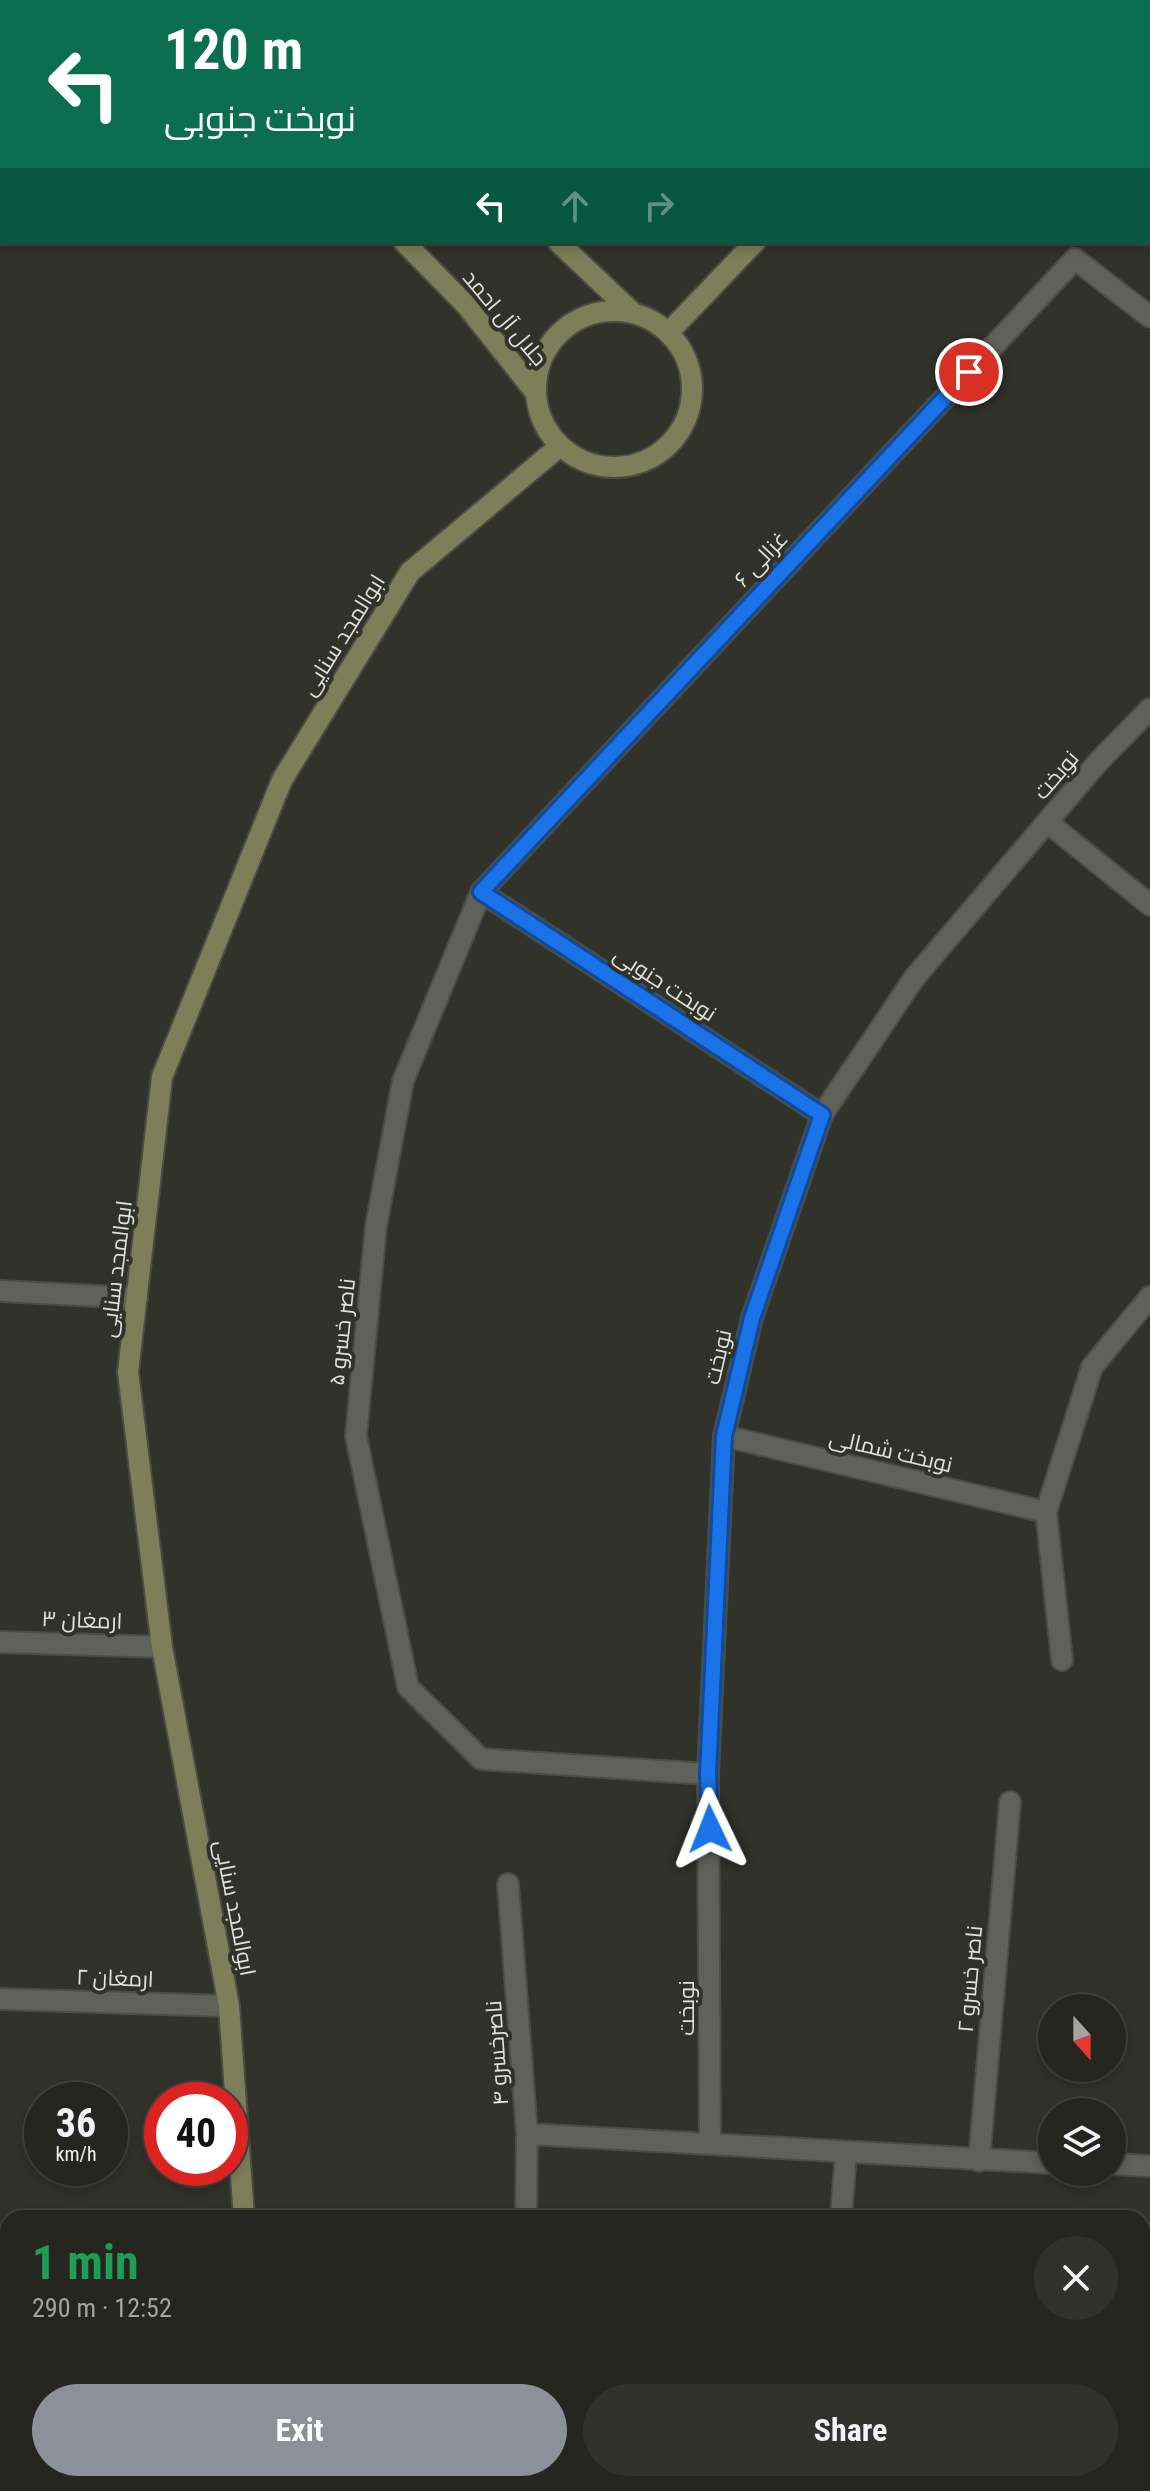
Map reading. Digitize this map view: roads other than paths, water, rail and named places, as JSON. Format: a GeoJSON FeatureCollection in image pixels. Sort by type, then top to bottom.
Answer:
{"type":"FeatureCollection","features":[{"type":"Feature","properties":{"kind":"main road","name":"جلال آل احمد"},"geometry":{"type":"LineString","coordinates":[[406,244],[466,305],[535,392]]}},
{"type":"Feature","properties":{"kind":"main road"},"geometry":{"type":"LineString","coordinates":[[560,244],[633,313]]}},
{"type":"Feature","properties":{"kind":"main road"},"geometry":{"type":"LineString","coordinates":[[669,332],[753,244]]}},
{"type":"Feature","properties":{"kind":"main road"},"geometry":{"type":"LineString","coordinates":[[612,311],[633,313],[669,332],[686,358],[693,387],[691,407],[684,426],[672,443],[655,456],[637,465],[616,468],[596,465],[577,458],[560,446],[547,431],[535,392],[538,371],[545,352],[557,335],[573,322],[592,314],[612,311]]}},
{"type":"Feature","properties":{"kind":"main road","name":"ابوالمجد سنایی"},"geometry":{"type":"LineString","coordinates":[[243,2210],[229,2006],[162,1647],[128,1372],[162,1077],[282,780],[410,572],[560,446]]}},
{"type":"Feature","properties":{"kind":"street","name":"غزالی ۶"},"geometry":{"type":"LineString","coordinates":[[481,892],[1075,259],[1150,317]]}},
{"type":"Feature","properties":{"kind":"street","name":"نوبخت"},"geometry":{"type":"LineString","coordinates":[[710,2144],[708,1774],[724,1436],[752,1318],[822,1115],[915,977],[1099,761],[1150,709]]}},
{"type":"Feature","properties":{"kind":"street"},"geometry":{"type":"LineString","coordinates":[[1047,822],[1150,905]]}},
{"type":"Feature","properties":{"kind":"street","name":"نوبخت جنوبی"},"geometry":{"type":"LineString","coordinates":[[481,892],[822,1115]]}},
{"type":"Feature","properties":{"kind":"street","name":"ناصر خسرو ۵"},"geometry":{"type":"LineString","coordinates":[[481,892],[403,1081],[376,1226],[356,1436],[408,1687],[481,1759],[708,1774]]}},
{"type":"Feature","properties":{"kind":"street"},"geometry":{"type":"LineString","coordinates":[[0,1291],[137,1298]]}},
{"type":"Feature","properties":{"kind":"street"},"geometry":{"type":"LineString","coordinates":[[1062,1660],[1046,1512],[1092,1367],[1150,1297]]}},
{"type":"Feature","properties":{"kind":"street","name":"نوبخت شمالی"},"geometry":{"type":"LineString","coordinates":[[724,1436],[1046,1512]]}},
{"type":"Feature","properties":{"kind":"street","name":"ارمغان ۳"},"geometry":{"type":"LineString","coordinates":[[0,1642],[162,1647]]}},
{"type":"Feature","properties":{"kind":"street","name":"ناصر خسرو ۲"},"geometry":{"type":"LineString","coordinates":[[979,2161],[1010,1802]]}},
{"type":"Feature","properties":{"kind":"street","name":"ناصرخسرو ۴"},"geometry":{"type":"LineString","coordinates":[[508,1884],[527,2134],[526,2210]]}},
{"type":"Feature","properties":{"kind":"street","name":"ارمغان ۲"},"geometry":{"type":"LineString","coordinates":[[0,1999],[229,2006]]}},
{"type":"Feature","properties":{"kind":"street"},"geometry":{"type":"LineString","coordinates":[[527,2134],[1038,2163]]}},
{"type":"Feature","properties":{"kind":"street"},"geometry":{"type":"LineString","coordinates":[[842,2210],[846,2152]]}},
{"type":"Feature","properties":{"kind":"street"},"geometry":{"type":"LineString","coordinates":[[1126,2165],[1150,2166]]}}]}
